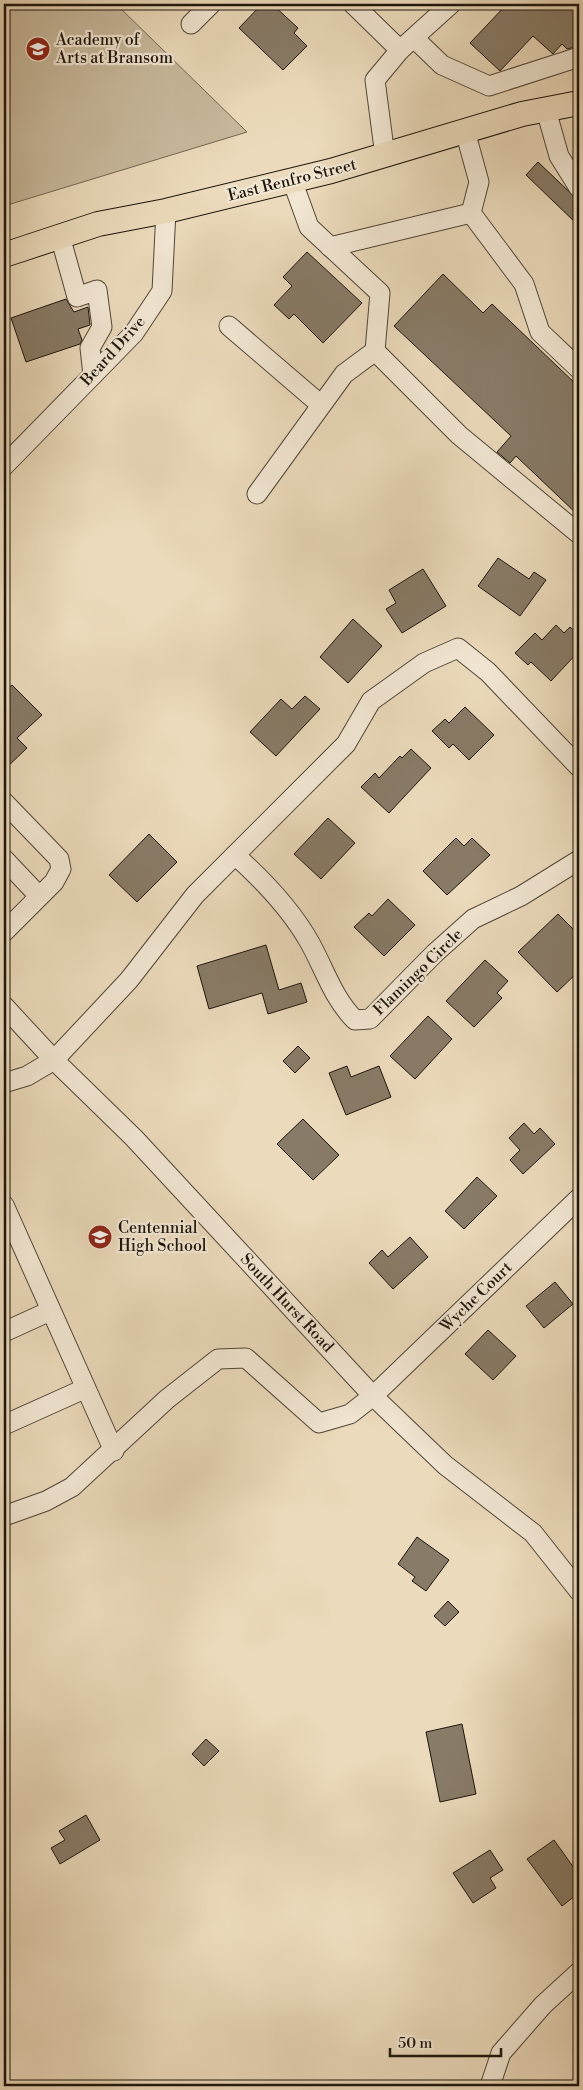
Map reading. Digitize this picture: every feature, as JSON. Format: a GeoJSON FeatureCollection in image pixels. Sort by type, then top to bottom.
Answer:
{"type":"FeatureCollection","features":[{"type":"Feature","properties":{"kind":"main road","name":"East Renfro Street"},"geometry":{"type":"LineString","coordinates":[[4,255],[98,224],[166,211],[292,180],[385,156],[522,114],[579,104]]}},
{"type":"Feature","properties":{"kind":"street"},"geometry":{"type":"LineString","coordinates":[[191,24],[211,4]]}},
{"type":"Feature","properties":{"kind":"street"},"geometry":{"type":"LineString","coordinates":[[353,4],[407,44],[442,65],[489,86],[579,57]]}},
{"type":"Feature","properties":{"kind":"street"},"geometry":{"type":"LineString","coordinates":[[385,156],[375,80],[407,44],[451,4]]}},
{"type":"Feature","properties":{"kind":"street"},"geometry":{"type":"LineString","coordinates":[[546,110],[559,156],[573,166],[579,188]]}},
{"type":"Feature","properties":{"kind":"street"},"geometry":{"type":"LineString","coordinates":[[465,131],[479,182],[471,212]]}},
{"type":"Feature","properties":{"kind":"street"},"geometry":{"type":"LineString","coordinates":[[257,494],[344,374],[375,351],[380,293],[308,227],[292,180]]}},
{"type":"Feature","properties":{"kind":"street","name":"Beard Drive"},"geometry":{"type":"LineString","coordinates":[[4,466],[134,333],[162,291],[166,211]]}},
{"type":"Feature","properties":{"kind":"street"},"geometry":{"type":"LineString","coordinates":[[330,247],[471,212]]}},
{"type":"Feature","properties":{"kind":"street"},"geometry":{"type":"LineString","coordinates":[[471,212],[524,284],[540,332],[579,369]]}},
{"type":"Feature","properties":{"kind":"street"},"geometry":{"type":"LineString","coordinates":[[60,236],[77,298],[97,290],[102,327],[90,348],[93,375]]}},
{"type":"Feature","properties":{"kind":"street"},"geometry":{"type":"LineString","coordinates":[[230,326],[321,405]]}},
{"type":"Feature","properties":{"kind":"street"},"geometry":{"type":"LineString","coordinates":[[375,351],[459,434],[579,534]]}},
{"type":"Feature","properties":{"kind":"street"},"geometry":{"type":"LineString","coordinates":[[4,1083],[27,1076],[54,1060],[130,980],[195,895],[346,744],[371,701],[424,663],[458,648],[488,672],[579,767]]}},
{"type":"Feature","properties":{"kind":"street"},"geometry":{"type":"LineString","coordinates":[[4,802],[58,859],[61,869],[54,882],[4,932]]}},
{"type":"Feature","properties":{"kind":"street","name":"Flamingo Circle"},"geometry":{"type":"LineString","coordinates":[[235,855],[265,882],[287,909],[310,942],[340,1005],[355,1020],[370,1019],[434,953],[473,919],[521,896],[579,860]]}},
{"type":"Feature","properties":{"kind":"street"},"geometry":{"type":"LineString","coordinates":[[4,859],[40,896]]}},
{"type":"Feature","properties":{"kind":"street","name":"South Hurst Road"},"geometry":{"type":"LineString","coordinates":[[4,1006],[54,1060],[134,1138],[373,1396],[444,1465],[533,1533],[579,1591]]}},
{"type":"Feature","properties":{"kind":"street","name":"Wyche Court"},"geometry":{"type":"LineString","coordinates":[[114,1451],[167,1399],[218,1358],[246,1358],[319,1423],[350,1414],[373,1396],[579,1198]]}},
{"type":"Feature","properties":{"kind":"street"},"geometry":{"type":"LineString","coordinates":[[4,1205],[12,1246],[50,1311],[84,1389],[114,1451],[72,1487],[46,1501],[4,1516]]}},
{"type":"Feature","properties":{"kind":"street"},"geometry":{"type":"LineString","coordinates":[[4,1332],[50,1311]]}},
{"type":"Feature","properties":{"kind":"street"},"geometry":{"type":"LineString","coordinates":[[4,1425],[84,1389]]}},
{"type":"Feature","properties":{"kind":"street"},"geometry":{"type":"LineString","coordinates":[[490,2086],[501,2053],[543,2005],[579,1972]]}},
{"type":"Feature","properties":{"kind":"shaded area"},"geometry":{"type":"Polygon","coordinates":[[[4,4],[116,4],[247,132],[4,206],[4,4]]]}},
{"type":"Feature","properties":{"kind":"building"},"geometry":{"type":"Polygon","coordinates":[[[262,4],[272,4],[298,28],[294,33],[307,46],[283,70],[239,28],[262,4]]]}},
{"type":"Feature","properties":{"kind":"building"},"geometry":{"type":"Polygon","coordinates":[[[507,4],[579,4],[579,46],[567,49],[562,44],[553,54],[533,36],[500,71],[470,43],[507,4]]]}},
{"type":"Feature","properties":{"kind":"building"},"geometry":{"type":"Polygon","coordinates":[[[538,162],[579,201],[579,226],[526,175],[538,162]]]}},
{"type":"Feature","properties":{"kind":"building"},"geometry":{"type":"Polygon","coordinates":[[[307,252],[362,303],[323,343],[294,314],[289,319],[274,305],[292,286],[283,277],[307,252]]]}},
{"type":"Feature","properties":{"kind":"building"},"geometry":{"type":"Polygon","coordinates":[[[443,274],[483,313],[492,304],[579,387],[579,516],[516,456],[510,463],[497,452],[511,436],[394,326],[443,274]]]}},
{"type":"Feature","properties":{"kind":"building"},"geometry":{"type":"Polygon","coordinates":[[[66,299],[74,312],[88,307],[90,325],[78,329],[82,340],[80,344],[26,362],[11,318],[66,299]]]}},
{"type":"Feature","properties":{"kind":"building"},"geometry":{"type":"Polygon","coordinates":[[[498,558],[529,579],[534,572],[546,580],[520,616],[478,586],[498,558]]]}},
{"type":"Feature","properties":{"kind":"building"},"geometry":{"type":"Polygon","coordinates":[[[423,569],[446,606],[402,633],[386,609],[396,603],[389,590],[423,569]]]}},
{"type":"Feature","properties":{"kind":"building"},"geometry":{"type":"Polygon","coordinates":[[[353,619],[382,646],[348,683],[320,657],[353,619]]]}},
{"type":"Feature","properties":{"kind":"building"},"geometry":{"type":"Polygon","coordinates":[[[556,625],[564,633],[570,627],[579,635],[579,651],[551,681],[531,662],[528,665],[515,653],[535,633],[542,640],[556,625]]]}},
{"type":"Feature","properties":{"kind":"building"},"geometry":{"type":"Polygon","coordinates":[[[12,685],[42,715],[17,738],[27,748],[4,770],[4,693],[12,685]]]}},
{"type":"Feature","properties":{"kind":"building"},"geometry":{"type":"Polygon","coordinates":[[[305,696],[320,709],[276,756],[250,732],[281,699],[292,709],[305,696]]]}},
{"type":"Feature","properties":{"kind":"building"},"geometry":{"type":"Polygon","coordinates":[[[465,707],[494,735],[469,760],[453,744],[449,748],[432,731],[445,719],[449,723],[465,707]]]}},
{"type":"Feature","properties":{"kind":"building"},"geometry":{"type":"Polygon","coordinates":[[[411,749],[431,768],[389,813],[361,787],[375,773],[379,778],[400,756],[402,758],[411,749]]]}},
{"type":"Feature","properties":{"kind":"building"},"geometry":{"type":"Polygon","coordinates":[[[328,818],[355,843],[321,879],[294,854],[328,818]]]}},
{"type":"Feature","properties":{"kind":"building"},"geometry":{"type":"Polygon","coordinates":[[[149,834],[177,862],[137,902],[109,875],[149,834]]]}},
{"type":"Feature","properties":{"kind":"building"},"geometry":{"type":"Polygon","coordinates":[[[456,838],[464,846],[472,838],[490,855],[447,895],[423,871],[456,838]]]}},
{"type":"Feature","properties":{"kind":"building"},"geometry":{"type":"Polygon","coordinates":[[[388,899],[415,925],[384,956],[354,927],[369,913],[372,916],[388,899]]]}},
{"type":"Feature","properties":{"kind":"building"},"geometry":{"type":"Polygon","coordinates":[[[558,914],[579,935],[579,971],[557,992],[518,952],[558,914]]]}},
{"type":"Feature","properties":{"kind":"building"},"geometry":{"type":"Polygon","coordinates":[[[266,945],[279,990],[301,983],[307,1002],[268,1014],[262,993],[209,1009],[197,966],[266,945]]]}},
{"type":"Feature","properties":{"kind":"building"},"geometry":{"type":"Polygon","coordinates":[[[485,960],[508,981],[497,993],[502,998],[474,1027],[446,1001],[485,960]]]}},
{"type":"Feature","properties":{"kind":"building"},"geometry":{"type":"Polygon","coordinates":[[[428,1016],[452,1039],[415,1079],[390,1056],[428,1016]]]}},
{"type":"Feature","properties":{"kind":"building"},"geometry":{"type":"Polygon","coordinates":[[[298,1046],[310,1058],[295,1073],[283,1061],[298,1046]]]}},
{"type":"Feature","properties":{"kind":"building"},"geometry":{"type":"Polygon","coordinates":[[[347,1066],[351,1077],[379,1066],[391,1097],[346,1115],[329,1073],[347,1066]]]}},
{"type":"Feature","properties":{"kind":"building"},"geometry":{"type":"Polygon","coordinates":[[[303,1119],[339,1155],[313,1180],[277,1144],[303,1119]]]}},
{"type":"Feature","properties":{"kind":"building"},"geometry":{"type":"Polygon","coordinates":[[[524,1123],[534,1134],[540,1128],[555,1144],[523,1174],[510,1160],[520,1150],[509,1138],[524,1123]]]}},
{"type":"Feature","properties":{"kind":"building"},"geometry":{"type":"Polygon","coordinates":[[[477,1177],[497,1196],[464,1229],[445,1211],[477,1177]]]}},
{"type":"Feature","properties":{"kind":"building"},"geometry":{"type":"Polygon","coordinates":[[[410,1237],[428,1257],[393,1289],[369,1263],[382,1250],[388,1257],[410,1237]]]}},
{"type":"Feature","properties":{"kind":"building"},"geometry":{"type":"Polygon","coordinates":[[[555,1282],[573,1304],[544,1328],[526,1306],[555,1282]]]}},
{"type":"Feature","properties":{"kind":"building"},"geometry":{"type":"Polygon","coordinates":[[[488,1330],[516,1356],[493,1380],[465,1354],[488,1330]]]}},
{"type":"Feature","properties":{"kind":"building"},"geometry":{"type":"Polygon","coordinates":[[[417,1537],[449,1560],[426,1591],[412,1581],[415,1577],[398,1564],[417,1537]]]}},
{"type":"Feature","properties":{"kind":"building"},"geometry":{"type":"Polygon","coordinates":[[[448,1601],[459,1612],[445,1626],[434,1616],[448,1601]]]}},
{"type":"Feature","properties":{"kind":"building"},"geometry":{"type":"Polygon","coordinates":[[[462,1724],[476,1794],[440,1802],[426,1732],[462,1724]]]}},
{"type":"Feature","properties":{"kind":"building"},"geometry":{"type":"Polygon","coordinates":[[[206,1739],[219,1751],[204,1766],[192,1754],[206,1739]]]}},
{"type":"Feature","properties":{"kind":"building"},"geometry":{"type":"Polygon","coordinates":[[[86,1815],[100,1840],[60,1864],[51,1848],[65,1840],[59,1831],[86,1815]]]}},
{"type":"Feature","properties":{"kind":"building"},"geometry":{"type":"Polygon","coordinates":[[[554,1840],[579,1875],[579,1893],[562,1906],[527,1859],[554,1840]]]}},
{"type":"Feature","properties":{"kind":"building"},"geometry":{"type":"Polygon","coordinates":[[[490,1850],[503,1870],[490,1878],[496,1888],[473,1903],[453,1873],[490,1850]]]}},
{"type":"Feature","properties":{"kind":"place","name":"Academy of Arts at Bransom"},"geometry":{"type":"Point","coordinates":[38,49]}},
{"type":"Feature","properties":{"kind":"place","name":"Centennial High School"},"geometry":{"type":"Point","coordinates":[100,1237]}}]}
